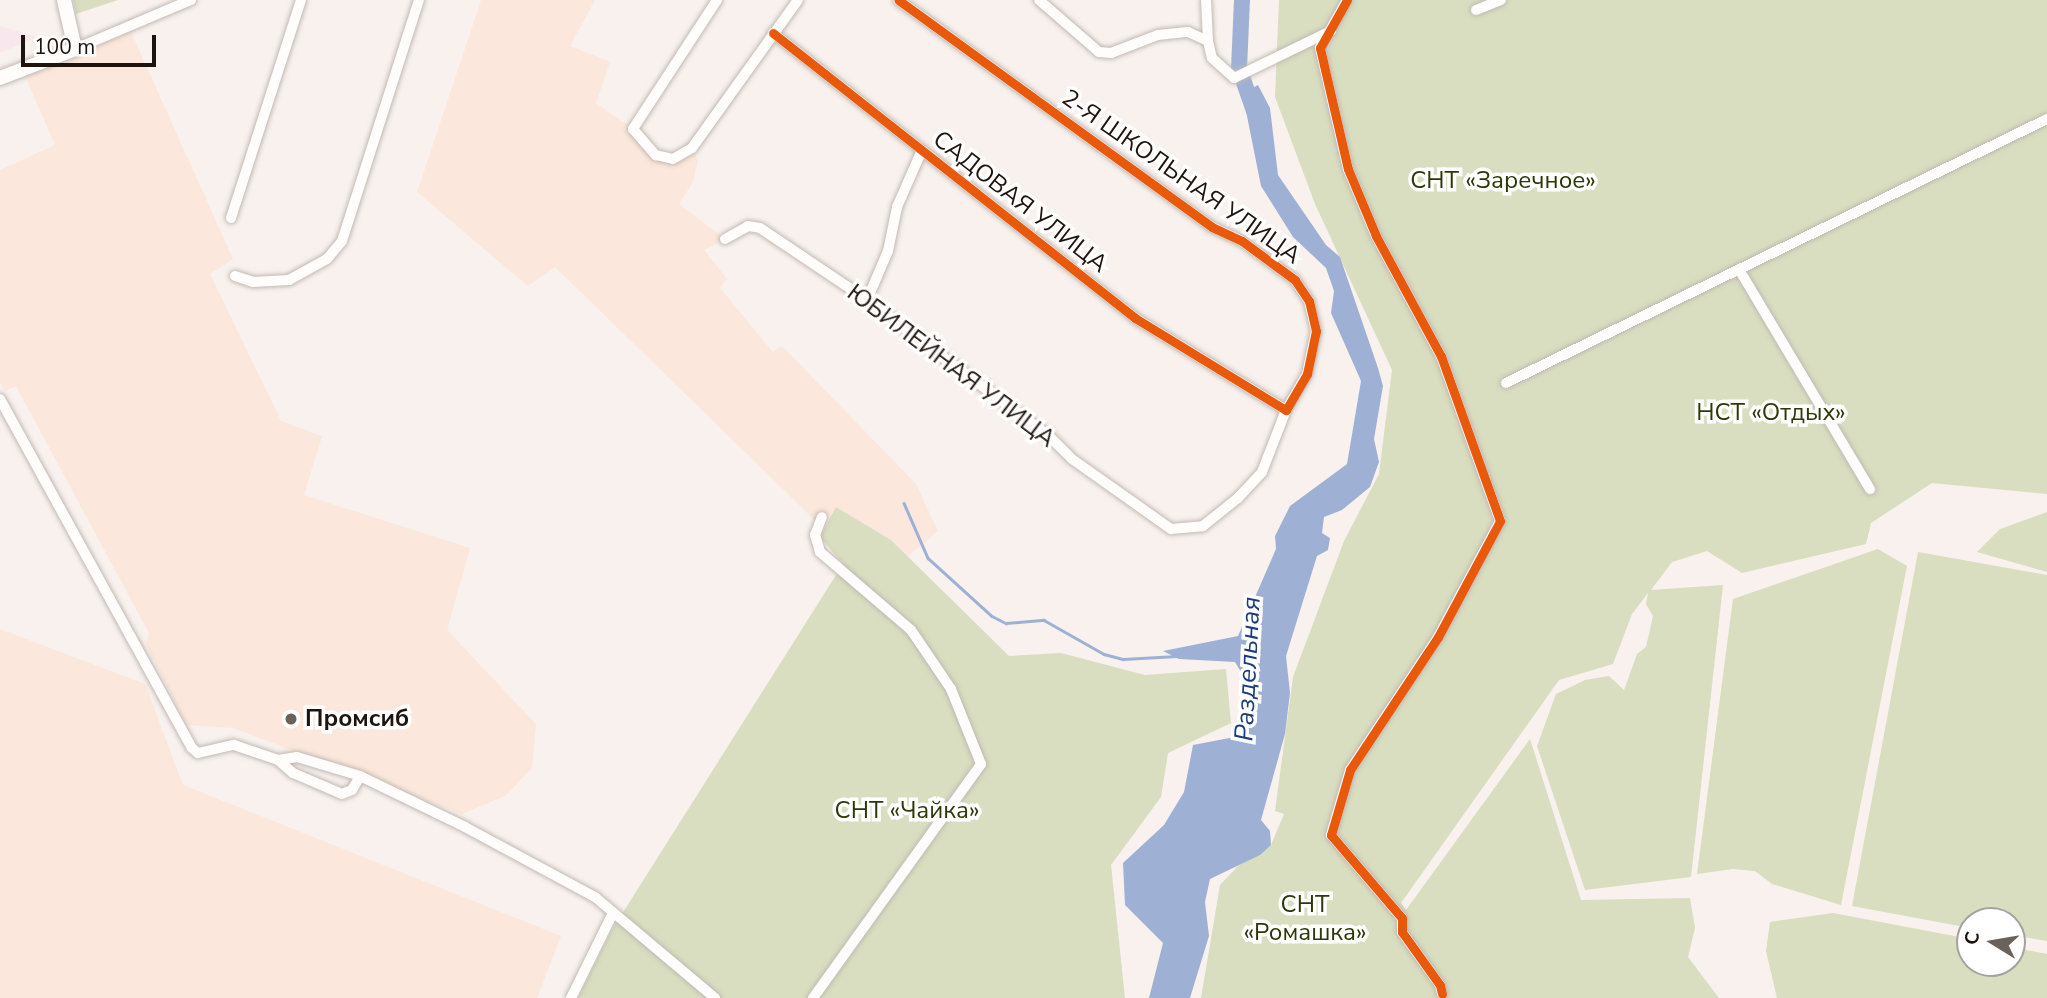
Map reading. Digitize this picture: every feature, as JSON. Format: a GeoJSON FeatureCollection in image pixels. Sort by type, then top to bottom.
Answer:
{"type":"FeatureCollection","features":[{"type":"Feature","properties":{"kind":"street"},"geometry":{"type":"LineString","coordinates":[[64,0],[75,48]]}},
{"type":"Feature","properties":{"kind":"street"},"geometry":{"type":"LineString","coordinates":[[0,78],[191,0]]}},
{"type":"Feature","properties":{"kind":"street"},"geometry":{"type":"LineString","coordinates":[[232,218],[301,0]]}},
{"type":"Feature","properties":{"kind":"street"},"geometry":{"type":"LineString","coordinates":[[235,276],[253,282],[289,280],[327,259],[342,241],[419,0]]}},
{"type":"Feature","properties":{"kind":"street"},"geometry":{"type":"LineString","coordinates":[[717,0],[633,129],[656,155],[673,159],[692,148],[798,0]]}},
{"type":"Feature","properties":{"kind":"street","name":"2-Я ШКОЛЬНАЯ УЛИЦА"},"geometry":{"type":"LineString","coordinates":[[898,0],[1212,227],[1242,241],[1296,280],[1309,301],[1316,331],[1307,374],[1286,410],[1262,472],[1238,498],[1203,526],[1171,529]]}},
{"type":"Feature","properties":{"kind":"street"},"geometry":{"type":"LineString","coordinates":[[1040,0],[1099,52],[1111,53],[1158,35],[1188,32],[1208,41]]}},
{"type":"Feature","properties":{"kind":"street"},"geometry":{"type":"LineString","coordinates":[[1206,0],[1208,41],[1212,58],[1234,78],[1262,67],[1331,31]]}},
{"type":"Feature","properties":{"kind":"street"},"geometry":{"type":"LineString","coordinates":[[1347,0],[1320,48],[1348,169],[1376,236],[1441,356],[1500,521],[1444,627],[1356,758],[1331,835],[1402,918],[1402,932],[1440,985],[1442,994]]}},
{"type":"Feature","properties":{"kind":"street"},"geometry":{"type":"LineString","coordinates":[[1476,10],[1501,0]]}},
{"type":"Feature","properties":{"kind":"street","name":"САДОВАЯ УЛИЦА"},"geometry":{"type":"LineString","coordinates":[[773,33],[1135,318],[1286,410]]}},
{"type":"Feature","properties":{"kind":"street"},"geometry":{"type":"LineString","coordinates":[[1506,383],[2047,119]]}},
{"type":"Feature","properties":{"kind":"street"},"geometry":{"type":"LineString","coordinates":[[867,300],[888,251],[897,207],[922,150]]}},
{"type":"Feature","properties":{"kind":"street","name":"ЮБИЛЕЙНАЯ УЛИЦА"},"geometry":{"type":"LineString","coordinates":[[724,239],[748,226],[760,228],[867,300],[1171,529]]}},
{"type":"Feature","properties":{"kind":"street"},"geometry":{"type":"LineString","coordinates":[[1740,271],[1870,489]]}},
{"type":"Feature","properties":{"kind":"street"},"geometry":{"type":"LineString","coordinates":[[0,399],[192,748],[198,753],[234,745],[278,760],[293,773],[342,794],[352,790],[360,776]]}},
{"type":"Feature","properties":{"kind":"street"},"geometry":{"type":"LineString","coordinates":[[813,998],[981,764],[951,689],[911,630],[820,552],[815,535],[822,517]]}},
{"type":"Feature","properties":{"kind":"street"},"geometry":{"type":"LineString","coordinates":[[278,760],[297,757],[360,776],[465,827],[595,897],[715,998]]}},
{"type":"Feature","properties":{"kind":"street"},"geometry":{"type":"LineString","coordinates":[[571,998],[613,913]]}},
{"type":"Feature","properties":{"kind":"shaded area"},"geometry":{"type":"Polygon","coordinates":[[[481,0],[595,0],[570,46],[610,62],[596,103],[633,129],[656,155],[673,159],[692,148],[698,160],[693,182],[679,204],[725,239],[704,250],[727,279],[720,288],[773,352],[782,346],[916,484],[938,531],[908,556],[891,540],[837,508],[824,529],[555,267],[528,286],[417,192],[481,0]]]}},
{"type":"Feature","properties":{"kind":"shaded area"},"geometry":{"type":"Polygon","coordinates":[[[0,26],[37,37],[0,53],[0,26]]]}},
{"type":"Feature","properties":{"kind":"shaded area"},"geometry":{"type":"Polygon","coordinates":[[[131,32],[233,259],[210,274],[281,421],[322,436],[304,495],[470,548],[447,630],[536,724],[532,768],[505,796],[462,814],[233,728],[187,725],[146,645],[149,633],[16,386],[5,391],[0,382],[0,170],[55,145],[25,76],[131,32]]]}},
{"type":"Feature","properties":{"kind":"shaded area"},"geometry":{"type":"Polygon","coordinates":[[[0,629],[145,684],[183,785],[561,936],[537,998],[0,998],[0,629]]]}},
{"type":"Feature","properties":{"kind":"green space"},"geometry":{"type":"Polygon","coordinates":[[[73,0],[118,0],[76,14],[73,0]]]}},
{"type":"Feature","properties":{"kind":"green space"},"geometry":{"type":"Polygon","coordinates":[[[1279,0],[2047,0],[2047,494],[1932,483],[1871,523],[1866,544],[1742,573],[1707,551],[1672,562],[1651,590],[1723,585],[1691,877],[1585,890],[1537,746],[1556,694],[1585,680],[1609,676],[1624,690],[1637,654],[1646,647],[1653,616],[1646,604],[1648,593],[1632,614],[1613,664],[1559,680],[1401,903],[1406,910],[1530,739],[1581,900],[1690,898],[1695,928],[1688,957],[1719,998],[1201,998],[1220,885],[1238,866],[1271,845],[1284,814],[1275,811],[1293,677],[1344,541],[1379,474],[1392,370],[1315,204],[1275,97],[1279,0]]]}},
{"type":"Feature","properties":{"kind":"green space","name":"СНТ «Чайка»"},"geometry":{"type":"Polygon","coordinates":[[[836,507],[891,540],[1009,656],[1061,653],[1145,675],[1226,669],[1231,723],[1168,753],[1161,797],[1111,865],[1125,998],[578,998],[610,933],[843,564],[820,537],[836,507]]]}},
{"type":"Feature","properties":{"kind":"green space"},"geometry":{"type":"Polygon","coordinates":[[[2047,512],[2047,572],[1977,552],[2000,529],[2047,512]]]}},
{"type":"Feature","properties":{"kind":"green space"},"geometry":{"type":"Polygon","coordinates":[[[1878,549],[1907,566],[1841,905],[1772,884],[1755,871],[1733,869],[1697,874],[1733,599],[1878,549]]]}},
{"type":"Feature","properties":{"kind":"green space"},"geometry":{"type":"Polygon","coordinates":[[[1918,552],[2047,575],[2047,941],[2026,937],[2026,907],[1956,907],[1956,925],[1852,906],[1918,552]]]}},
{"type":"Feature","properties":{"kind":"green space"},"geometry":{"type":"Polygon","coordinates":[[[1833,913],[1956,936],[1956,977],[2026,977],[2026,950],[2047,954],[2047,998],[1777,998],[1766,951],[1770,922],[1833,913]]]}},
{"type":"Feature","properties":{"kind":"water"},"geometry":{"type":"Polygon","coordinates":[[[1258,85],[1270,108],[1278,175],[1326,245],[1340,257],[1378,368],[1383,386],[1374,439],[1379,462],[1370,487],[1342,510],[1324,517],[1322,533],[1330,538],[1328,550],[1317,556],[1286,656],[1290,693],[1285,734],[1261,820],[1270,831],[1271,845],[1260,855],[1210,879],[1205,902],[1209,936],[1190,998],[1149,998],[1163,943],[1125,905],[1123,863],[1164,825],[1184,792],[1193,745],[1245,735],[1243,706],[1255,695],[1235,662],[1179,659],[1163,651],[1238,636],[1276,549],[1275,536],[1290,506],[1347,464],[1361,381],[1331,313],[1334,291],[1326,268],[1293,237],[1261,186],[1245,106],[1247,91],[1258,85]]]}},
{"type":"Feature","properties":{"kind":"waterway","name":"Раздельная"},"geometry":{"type":"LineString","coordinates":[[1242,0],[1239,68],[1254,111]]}},
{"type":"Feature","properties":{"kind":"waterway"},"geometry":{"type":"LineString","coordinates":[[904,503],[928,558],[992,616],[1006,623],[1044,620],[1104,654],[1123,659],[1177,656]]}},
{"type":"Feature","properties":{"kind":"cycle path"},"geometry":{"type":"LineString","coordinates":[[773,33],[1135,318],[1286,410],[1307,374],[1316,331],[1309,301],[1295,280],[1242,241],[1212,227],[898,0]]}},
{"type":"Feature","properties":{"kind":"cycle path"},"geometry":{"type":"LineString","coordinates":[[1347,0],[1320,48],[1348,169],[1376,236],[1441,356],[1500,521],[1438,637],[1350,770],[1331,835],[1402,918],[1402,932],[1440,985],[1442,994]]}},
{"type":"Feature","properties":{"kind":"place","name":"Промсиб"},"geometry":{"type":"Point","coordinates":[291,719]}},
{"type":"Feature","properties":{"kind":"park label","name":"СНТ «Заречное»"},"geometry":{"type":"Point","coordinates":[1503,181]}},
{"type":"Feature","properties":{"kind":"park label","name":"НСТ «Отдых»"},"geometry":{"type":"Point","coordinates":[1771,413]}},
{"type":"Feature","properties":{"kind":"park label","name":"СНТ «Ромашка»"},"geometry":{"type":"Point","coordinates":[1305,919]}}]}
